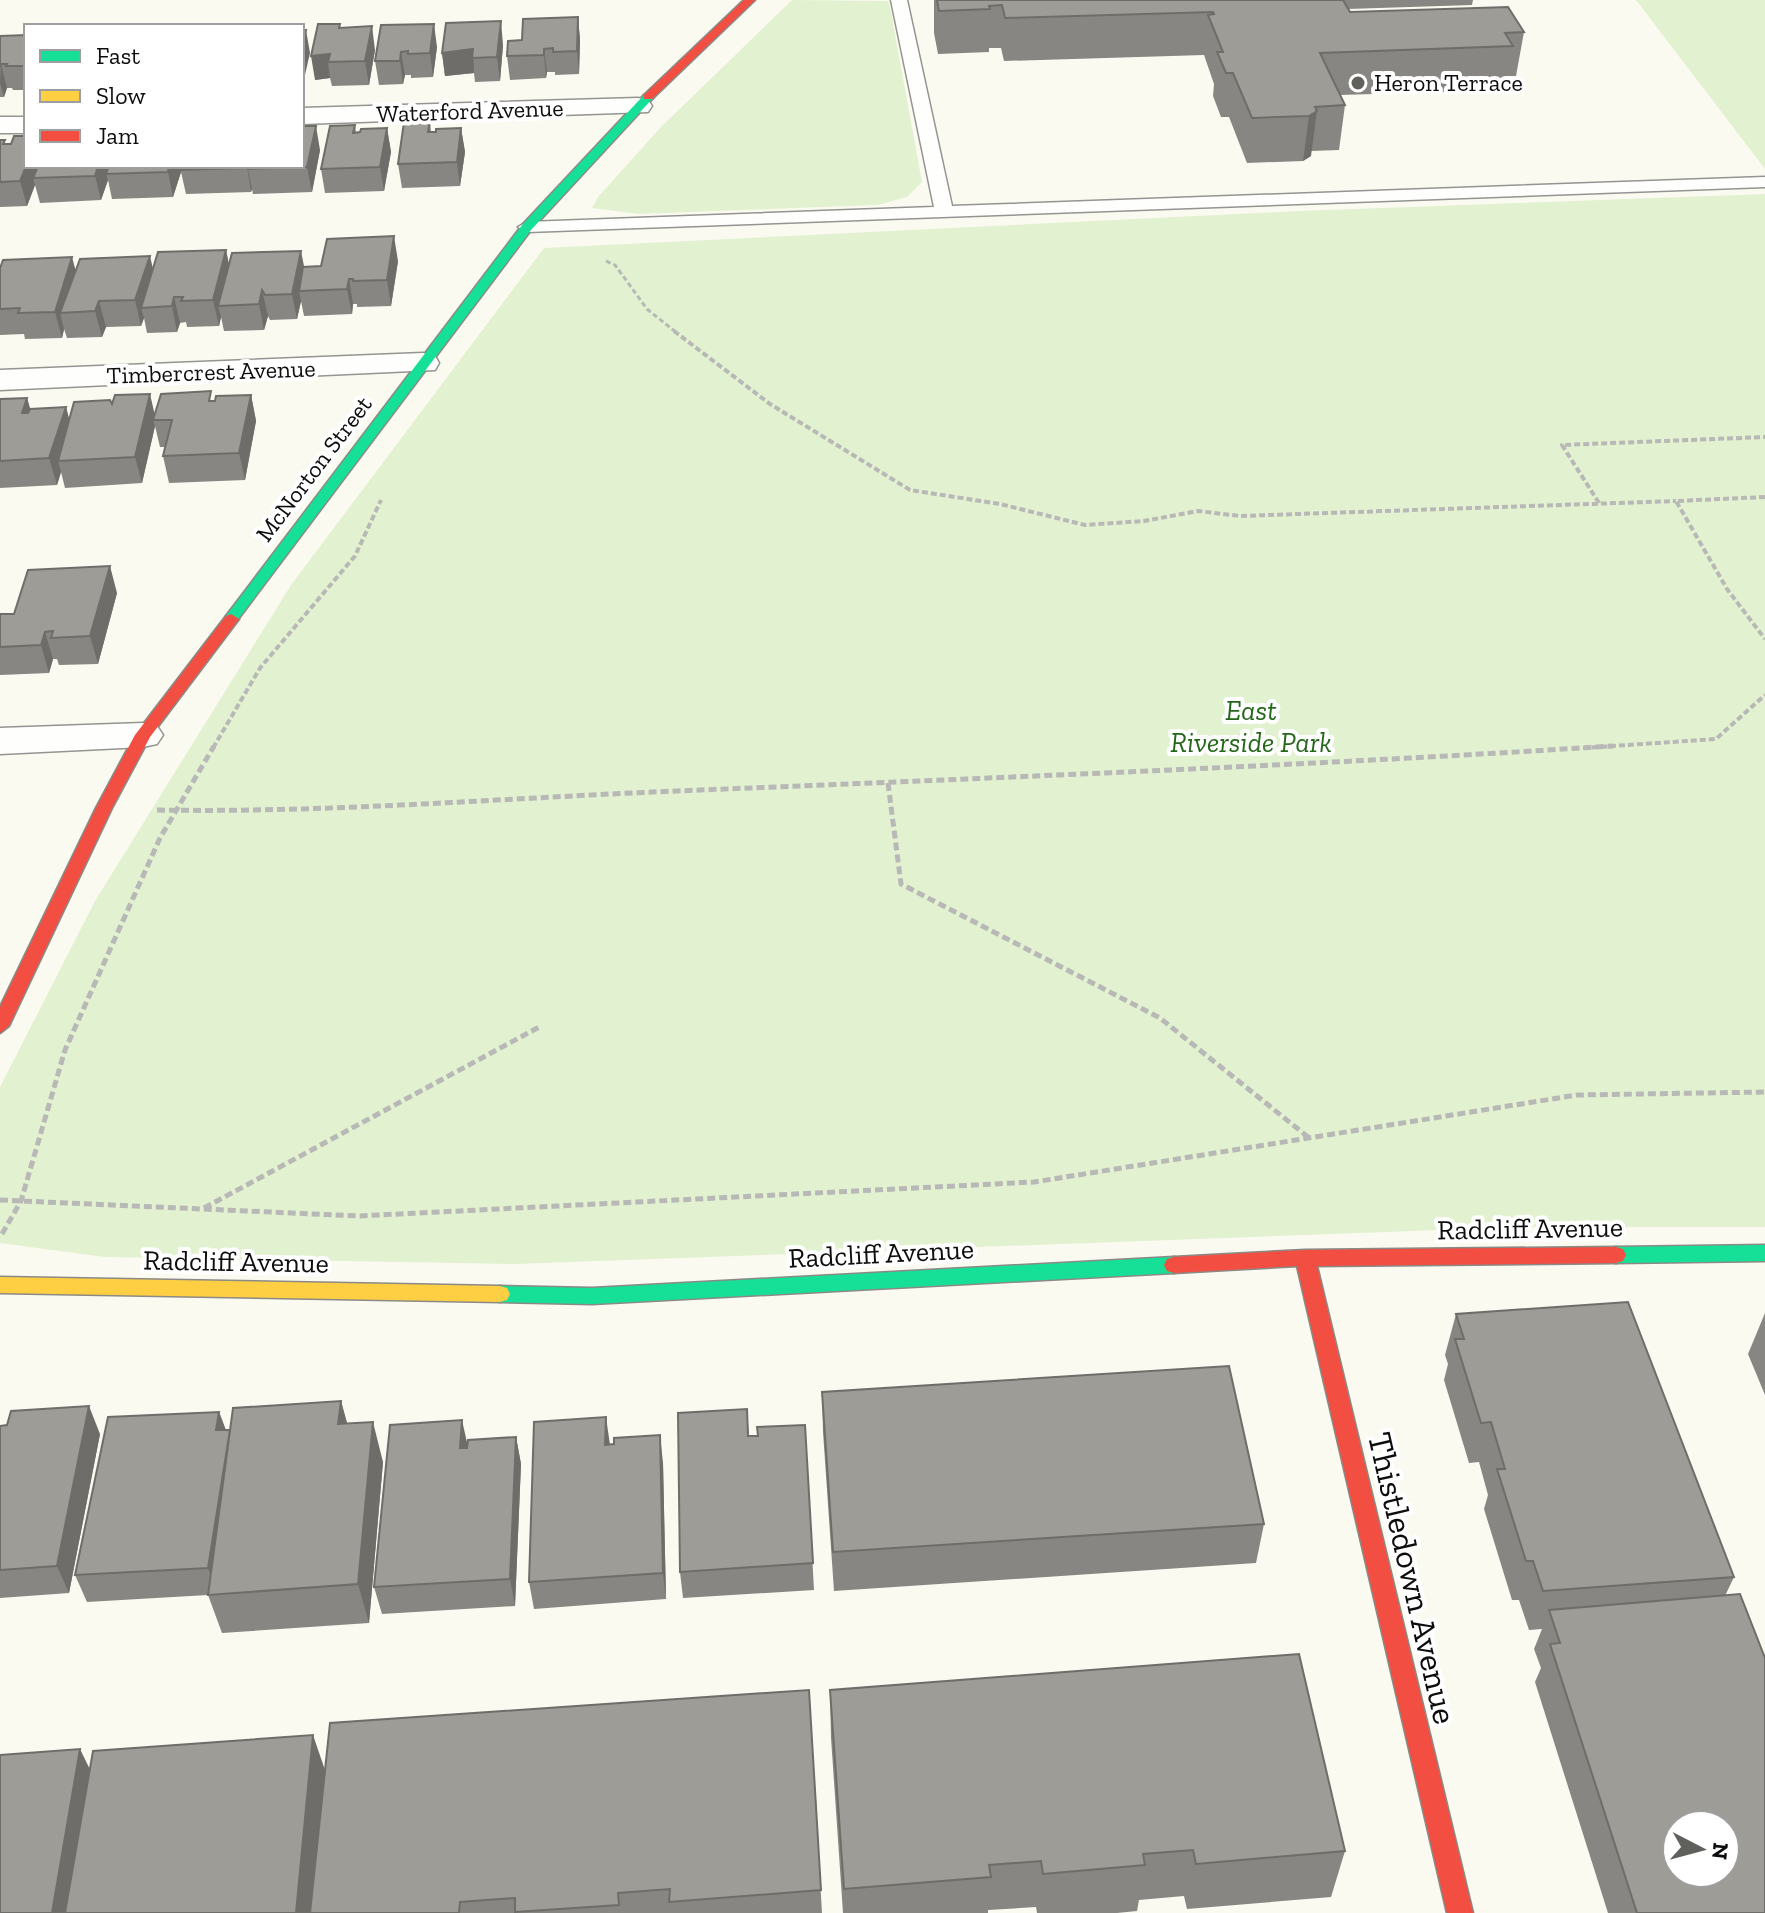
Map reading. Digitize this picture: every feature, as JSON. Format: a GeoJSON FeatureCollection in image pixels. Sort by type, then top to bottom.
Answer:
{"type":"FeatureCollection","features":[{"type":"Feature","properties":{"kind":"street","name":"McNorton Street"},"geometry":{"type":"LineString","coordinates":[[0,1026],[104,808],[143,735],[527,227],[638,106],[750,0]]}},
{"type":"Feature","properties":{"kind":"street","name":"Waterford Avenue"},"geometry":{"type":"LineString","coordinates":[[304,116],[638,106]]}},
{"type":"Feature","properties":{"kind":"street"},"geometry":{"type":"LineString","coordinates":[[0,125],[24,125]]}},
{"type":"Feature","properties":{"kind":"street","name":"Timbercrest Avenue"},"geometry":{"type":"LineString","coordinates":[[0,380],[423,363]]}},
{"type":"Feature","properties":{"kind":"street"},"geometry":{"type":"LineString","coordinates":[[0,741],[143,735]]}},
{"type":"Feature","properties":{"kind":"street","name":"Radcliff Avenue"},"geometry":{"type":"LineString","coordinates":[[0,1285],[592,1296],[1305,1258],[1765,1253]]}},
{"type":"Feature","properties":{"kind":"street","name":"Thistledown Avenue"},"geometry":{"type":"LineString","coordinates":[[1305,1258],[1460,1913]]}},
{"type":"Feature","properties":{"kind":"lane"},"geometry":{"type":"LineString","coordinates":[[899,0],[944,212]]}},
{"type":"Feature","properties":{"kind":"lane"},"geometry":{"type":"LineString","coordinates":[[527,227],[1765,182]]}},
{"type":"Feature","properties":{"kind":"path"},"geometry":{"type":"LineString","coordinates":[[584,225],[572,247],[615,265],[647,309],[770,404],[910,490],[1000,504],[1085,525],[1144,521],[1198,511],[1240,516],[1765,497]]}},
{"type":"Feature","properties":{"kind":"path"},"geometry":{"type":"LineString","coordinates":[[1599,503],[1562,445],[1765,437]]}},
{"type":"Feature","properties":{"kind":"path"},"geometry":{"type":"LineString","coordinates":[[0,1239],[21,1201],[65,1050],[160,838],[260,668],[355,556],[382,498]]}},
{"type":"Feature","properties":{"kind":"path"},"geometry":{"type":"LineString","coordinates":[[1676,501],[1727,589],[1765,639]]}},
{"type":"Feature","properties":{"kind":"path"},"geometry":{"type":"LineString","coordinates":[[104,808],[258,813],[1716,739],[1765,695]]}},
{"type":"Feature","properties":{"kind":"path"},"geometry":{"type":"LineString","coordinates":[[888,783],[901,884],[1160,1018],[1309,1137]]}},
{"type":"Feature","properties":{"kind":"path"},"geometry":{"type":"LineString","coordinates":[[203,1209],[541,1026]]}},
{"type":"Feature","properties":{"kind":"path"},"geometry":{"type":"LineString","coordinates":[[0,1200],[359,1216],[1034,1182],[1577,1095],[1765,1092]]}},
{"type":"Feature","properties":{"kind":"green space"},"geometry":{"type":"Polygon","coordinates":[[[792,0],[889,1],[922,182],[907,197],[878,205],[639,214],[592,208],[598,197],[661,127],[792,0]]]}},
{"type":"Feature","properties":{"kind":"green space"},"geometry":{"type":"Polygon","coordinates":[[[1636,0],[1765,0],[1765,169],[1636,0]]]}},
{"type":"Feature","properties":{"kind":"green space","name":"East Riverside Park"},"geometry":{"type":"Polygon","coordinates":[[[1765,194],[1765,1227],[1523,1227],[517,1264],[104,1257],[0,1243],[0,1087],[95,901],[291,585],[544,248],[1299,211],[1765,194]]]}},
{"type":"Feature","properties":{"kind":"building"},"geometry":{"type":"Polygon","coordinates":[[[937,0],[1343,0],[1350,12],[1508,7],[1524,32],[1505,33],[1513,46],[1320,53],[1345,105],[1315,107],[1317,111],[1309,116],[1252,118],[1233,73],[1226,73],[1217,52],[1223,52],[1208,15],[1213,12],[1005,18],[1002,5],[989,6],[990,9],[939,11],[937,0]]]}},
{"type":"Feature","properties":{"kind":"building"},"geometry":{"type":"Polygon","coordinates":[[[578,17],[577,51],[553,52],[553,48],[544,49],[544,55],[507,56],[508,41],[522,40],[523,19],[578,17]]]}},
{"type":"Feature","properties":{"kind":"building"},"geometry":{"type":"Polygon","coordinates":[[[501,21],[497,57],[472,58],[473,49],[442,53],[446,23],[501,21]]]}},
{"type":"Feature","properties":{"kind":"building"},"geometry":{"type":"Polygon","coordinates":[[[318,24],[340,24],[339,28],[372,26],[365,61],[328,62],[330,54],[311,56],[318,24]]]}},
{"type":"Feature","properties":{"kind":"building"},"geometry":{"type":"Polygon","coordinates":[[[434,24],[430,53],[401,52],[400,61],[375,61],[381,25],[434,24]]]}},
{"type":"Feature","properties":{"kind":"building"},"geometry":{"type":"Polygon","coordinates":[[[24,35],[24,66],[1,64],[0,67],[0,36],[24,35]]]}},
{"type":"Feature","properties":{"kind":"building"},"geometry":{"type":"Polygon","coordinates":[[[430,121],[428,132],[461,128],[457,162],[398,164],[404,122],[430,121]]]}},
{"type":"Feature","properties":{"kind":"building"},"geometry":{"type":"Polygon","coordinates":[[[355,125],[353,133],[361,129],[387,128],[380,167],[321,169],[330,126],[355,125]]]}},
{"type":"Feature","properties":{"kind":"building"},"geometry":{"type":"Polygon","coordinates":[[[304,126],[316,126],[307,167],[304,167],[304,126]]]}},
{"type":"Feature","properties":{"kind":"building"},"geometry":{"type":"Polygon","coordinates":[[[14,136],[24,136],[25,168],[20,181],[0,182],[0,140],[5,140],[3,144],[11,144],[14,136]]]}},
{"type":"Feature","properties":{"kind":"building"},"geometry":{"type":"Polygon","coordinates":[[[37,168],[97,168],[95,176],[33,178],[37,168]]]}},
{"type":"Feature","properties":{"kind":"building"},"geometry":{"type":"Polygon","coordinates":[[[108,168],[169,168],[168,172],[106,174],[108,168]]]}},
{"type":"Feature","properties":{"kind":"building"},"geometry":{"type":"Polygon","coordinates":[[[180,168],[246,168],[180,170],[180,168]]]}},
{"type":"Feature","properties":{"kind":"building"},"geometry":{"type":"Polygon","coordinates":[[[394,236],[387,280],[349,279],[347,289],[299,291],[303,267],[321,266],[327,239],[394,236]]]}},
{"type":"Feature","properties":{"kind":"building"},"geometry":{"type":"Polygon","coordinates":[[[226,250],[213,300],[181,301],[183,297],[174,297],[172,306],[141,308],[158,252],[226,250]]]}},
{"type":"Feature","properties":{"kind":"building"},"geometry":{"type":"Polygon","coordinates":[[[301,251],[292,294],[265,295],[262,290],[259,304],[218,306],[232,253],[301,251]]]}},
{"type":"Feature","properties":{"kind":"building"},"geometry":{"type":"Polygon","coordinates":[[[150,256],[135,300],[99,301],[95,311],[60,313],[80,259],[150,256]]]}},
{"type":"Feature","properties":{"kind":"building"},"geometry":{"type":"Polygon","coordinates":[[[72,257],[55,312],[18,313],[20,308],[0,309],[0,268],[3,260],[72,257]]]}},
{"type":"Feature","properties":{"kind":"building"},"geometry":{"type":"Polygon","coordinates":[[[211,391],[209,401],[215,401],[216,396],[251,395],[239,453],[163,456],[172,420],[153,420],[161,394],[211,391]]]}},
{"type":"Feature","properties":{"kind":"building"},"geometry":{"type":"Polygon","coordinates":[[[150,394],[135,457],[58,461],[74,402],[110,400],[112,404],[115,395],[150,394]]]}},
{"type":"Feature","properties":{"kind":"building"},"geometry":{"type":"Polygon","coordinates":[[[27,398],[22,413],[28,413],[30,409],[66,407],[49,458],[0,461],[0,399],[27,398]]]}},
{"type":"Feature","properties":{"kind":"building"},"geometry":{"type":"Polygon","coordinates":[[[110,566],[90,636],[51,638],[53,631],[45,632],[41,645],[0,647],[0,614],[14,614],[28,570],[110,566]]]}},
{"type":"Feature","properties":{"kind":"building"},"geometry":{"type":"Polygon","coordinates":[[[1628,1302],[1734,1577],[1543,1591],[1533,1561],[1526,1561],[1497,1469],[1505,1469],[1491,1422],[1481,1423],[1455,1339],[1464,1339],[1456,1314],[1628,1302]]]}},
{"type":"Feature","properties":{"kind":"building"},"geometry":{"type":"Polygon","coordinates":[[[1229,1366],[1264,1524],[833,1552],[822,1392],[1229,1366]]]}},
{"type":"Feature","properties":{"kind":"building"},"geometry":{"type":"Polygon","coordinates":[[[341,1401],[338,1424],[373,1422],[358,1584],[208,1595],[233,1408],[341,1401]]]}},
{"type":"Feature","properties":{"kind":"building"},"geometry":{"type":"Polygon","coordinates":[[[89,1406],[57,1566],[0,1570],[0,1426],[7,1425],[11,1411],[89,1406]]]}},
{"type":"Feature","properties":{"kind":"building"},"geometry":{"type":"Polygon","coordinates":[[[747,1409],[748,1436],[758,1436],[757,1427],[805,1425],[813,1563],[680,1572],[678,1413],[747,1409]]]}},
{"type":"Feature","properties":{"kind":"building"},"geometry":{"type":"Polygon","coordinates":[[[219,1412],[216,1430],[230,1430],[208,1568],[75,1575],[108,1417],[219,1412]]]}},
{"type":"Feature","properties":{"kind":"building"},"geometry":{"type":"Polygon","coordinates":[[[606,1417],[605,1445],[614,1444],[614,1438],[660,1435],[663,1573],[529,1582],[534,1422],[606,1417]]]}},
{"type":"Feature","properties":{"kind":"building"},"geometry":{"type":"Polygon","coordinates":[[[462,1420],[460,1448],[467,1448],[468,1440],[516,1437],[510,1579],[374,1587],[390,1425],[462,1420]]]}},
{"type":"Feature","properties":{"kind":"building"},"geometry":{"type":"Polygon","coordinates":[[[1740,1594],[1765,1658],[1765,1913],[1637,1913],[1550,1644],[1560,1643],[1549,1610],[1740,1594]]]}},
{"type":"Feature","properties":{"kind":"building"},"geometry":{"type":"Polygon","coordinates":[[[1299,1654],[1345,1851],[1196,1864],[1193,1850],[1143,1854],[1145,1865],[1043,1874],[1041,1861],[989,1865],[991,1877],[844,1889],[830,1690],[1299,1654]]]}},
{"type":"Feature","properties":{"kind":"building"},"geometry":{"type":"Polygon","coordinates":[[[809,1690],[821,1890],[669,1902],[670,1889],[618,1893],[619,1905],[515,1912],[515,1898],[460,1902],[459,1913],[310,1913],[330,1723],[809,1690]]]}},
{"type":"Feature","properties":{"kind":"building"},"geometry":{"type":"Polygon","coordinates":[[[313,1735],[296,1913],[65,1913],[93,1751],[313,1735]]]}},
{"type":"Feature","properties":{"kind":"building"},"geometry":{"type":"Polygon","coordinates":[[[80,1749],[52,1913],[0,1913],[0,1755],[80,1749]]]}},
{"type":"Feature","properties":{"kind":"traffic: fast"},"geometry":{"type":"LineString","coordinates":[[231,619],[527,227],[648,97]]}},
{"type":"Feature","properties":{"kind":"traffic: fast"},"geometry":{"type":"LineString","coordinates":[[1616,1255],[1765,1253]]}},
{"type":"Feature","properties":{"kind":"traffic: fast"},"geometry":{"type":"LineString","coordinates":[[500,1294],[592,1296],[1174,1265]]}},
{"type":"Feature","properties":{"kind":"traffic: slow"},"geometry":{"type":"LineString","coordinates":[[0,1285],[500,1294]]}},
{"type":"Feature","properties":{"kind":"traffic: jam"},"geometry":{"type":"LineString","coordinates":[[648,97],[750,0]]}},
{"type":"Feature","properties":{"kind":"traffic: jam"},"geometry":{"type":"LineString","coordinates":[[0,1026],[104,808],[143,735],[231,619]]}},
{"type":"Feature","properties":{"kind":"traffic: jam"},"geometry":{"type":"LineString","coordinates":[[1174,1265],[1305,1258],[1616,1255]]}},
{"type":"Feature","properties":{"kind":"traffic: jam"},"geometry":{"type":"LineString","coordinates":[[1305,1258],[1460,1913]]}},
{"type":"Feature","properties":{"kind":"place","name":"Heron Terrace"},"geometry":{"type":"Point","coordinates":[1358,83]}}]}
